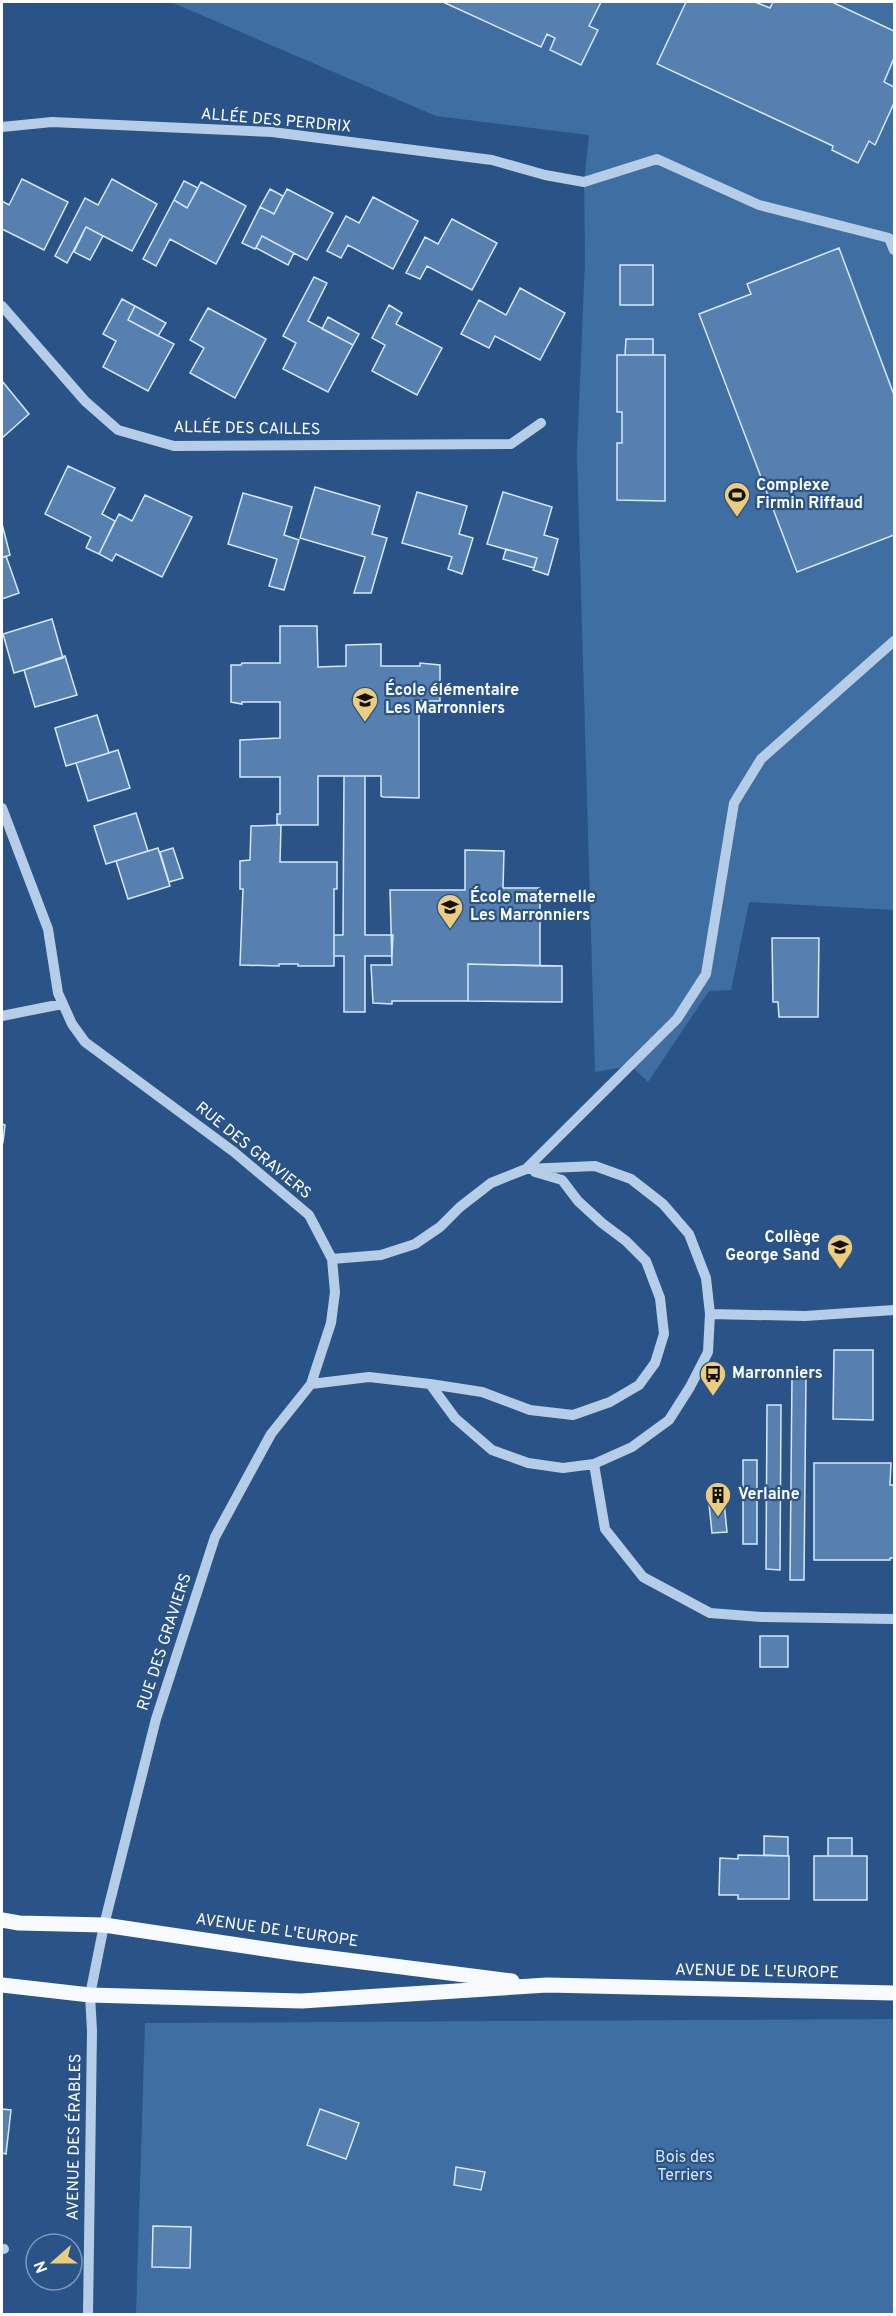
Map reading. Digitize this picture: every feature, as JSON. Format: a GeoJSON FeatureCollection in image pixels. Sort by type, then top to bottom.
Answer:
{"type":"FeatureCollection","features":[{"type":"Feature","properties":{"kind":"main road","name":"AVENUE DE L'EUROPE"},"geometry":{"type":"LineString","coordinates":[[2,1920],[19,1923],[104,1925],[299,1954],[548,1985]]}},
{"type":"Feature","properties":{"kind":"main road","name":"AVENUE DE L'EUROPE"},"geometry":{"type":"LineString","coordinates":[[2,1985],[90,1995],[302,2001],[548,1985],[894,1993]]}},
{"type":"Feature","properties":{"kind":"street","name":"ALLÉE DES PERDRIX"},"geometry":{"type":"LineString","coordinates":[[2,127],[52,122],[272,132],[492,160],[544,175],[584,182],[657,159],[759,205],[889,238],[894,250]]}},
{"type":"Feature","properties":{"kind":"street","name":"ALLÉE DES CAILLES"},"geometry":{"type":"LineString","coordinates":[[2,306],[85,401],[118,430],[174,446],[511,444],[541,423]]}},
{"type":"Feature","properties":{"kind":"street"},"geometry":{"type":"LineString","coordinates":[[526,1169],[678,1019],[706,974],[734,803],[761,759],[894,641]]}},
{"type":"Feature","properties":{"kind":"street","name":"RUE DES GRAVIERS"},"geometry":{"type":"LineString","coordinates":[[2,808],[48,929],[58,993],[62,1004],[85,1042],[234,1152],[309,1215],[332,1259],[335,1292],[331,1323],[311,1384],[271,1434],[215,1537],[156,1719],[104,1925],[90,1995]]}},
{"type":"Feature","properties":{"kind":"street"},"geometry":{"type":"LineString","coordinates":[[2,1016],[62,1004]]}},
{"type":"Feature","properties":{"kind":"street"},"geometry":{"type":"LineString","coordinates":[[332,1259],[381,1255],[415,1244],[440,1227],[460,1207],[491,1183],[526,1169],[595,1166],[631,1179],[663,1204],[688,1234],[705,1278],[710,1314],[708,1352],[690,1388],[669,1420],[632,1447],[594,1464],[563,1468],[528,1463],[492,1450],[455,1418],[430,1384]]}},
{"type":"Feature","properties":{"kind":"street"},"geometry":{"type":"LineString","coordinates":[[311,1384],[369,1377],[482,1392],[530,1410],[573,1414],[610,1402],[639,1385],[655,1363],[664,1334],[660,1298],[646,1261],[626,1240],[579,1201],[562,1180],[526,1169]]}},
{"type":"Feature","properties":{"kind":"street"},"geometry":{"type":"LineString","coordinates":[[710,1314],[805,1316],[894,1310]]}},
{"type":"Feature","properties":{"kind":"street"},"geometry":{"type":"LineString","coordinates":[[594,1464],[605,1529],[636,1569],[643,1577],[710,1613],[761,1617],[894,1619]]}},
{"type":"Feature","properties":{"kind":"street","name":"AVENUE DES ÉRABLES"},"geometry":{"type":"LineString","coordinates":[[88,2314],[92,2031],[90,1995]]}},
{"type":"Feature","properties":{"kind":"green space","name":"Complexe Firmin Riffaud"},"geometry":{"type":"Polygon","coordinates":[[[171,2],[894,2],[894,910],[749,902],[731,990],[709,991],[648,1082],[631,1066],[595,1072],[577,455],[585,259],[584,182],[589,135],[436,116],[171,2]]]}},
{"type":"Feature","properties":{"kind":"green space","name":"Bois des Terriers"},"geometry":{"type":"Polygon","coordinates":[[[894,2019],[894,2314],[136,2314],[145,2023],[894,2019]]]}},
{"type":"Feature","properties":{"kind":"building"},"geometry":{"type":"Polygon","coordinates":[[[443,2],[601,2],[589,26],[598,30],[581,65],[550,50],[555,38],[547,34],[541,47],[443,2]]]}},
{"type":"Feature","properties":{"kind":"building"},"geometry":{"type":"Polygon","coordinates":[[[686,2],[755,2],[770,8],[773,2],[832,2],[894,31],[894,58],[884,82],[894,87],[894,103],[875,145],[869,141],[858,163],[832,150],[833,146],[657,64],[686,2]]]}},
{"type":"Feature","properties":{"kind":"building"},"geometry":{"type":"Polygon","coordinates":[[[22,179],[68,202],[44,250],[2,229],[2,201],[9,205],[22,179]]]}},
{"type":"Feature","properties":{"kind":"building"},"geometry":{"type":"Polygon","coordinates":[[[112,179],[157,204],[132,251],[86,227],[67,263],[55,256],[85,198],[98,205],[112,179]]]}},
{"type":"Feature","properties":{"kind":"building"},"geometry":{"type":"Polygon","coordinates":[[[184,181],[198,188],[187,208],[174,200],[184,181]]]}},
{"type":"Feature","properties":{"kind":"building"},"geometry":{"type":"Polygon","coordinates":[[[201,182],[246,206],[216,264],[170,239],[156,266],[143,259],[174,200],[187,208],[201,182]]]}},
{"type":"Feature","properties":{"kind":"building"},"geometry":{"type":"Polygon","coordinates":[[[270,189],[283,196],[274,214],[260,207],[270,189]]]}},
{"type":"Feature","properties":{"kind":"building"},"geometry":{"type":"Polygon","coordinates":[[[287,189],[333,213],[307,260],[262,236],[255,249],[242,243],[260,207],[274,214],[287,189]]]}},
{"type":"Feature","properties":{"kind":"building"},"geometry":{"type":"Polygon","coordinates":[[[373,197],[418,221],[393,269],[348,245],[341,258],[327,251],[346,216],[359,223],[373,197]]]}},
{"type":"Feature","properties":{"kind":"building"},"geometry":{"type":"Polygon","coordinates":[[[452,219],[497,243],[472,290],[427,266],[420,279],[406,273],[425,237],[438,244],[452,219]]]}},
{"type":"Feature","properties":{"kind":"building"},"geometry":{"type":"Polygon","coordinates":[[[86,227],[103,236],[90,260],[74,252],[86,227]]]}},
{"type":"Feature","properties":{"kind":"building"},"geometry":{"type":"Polygon","coordinates":[[[262,236],[294,253],[288,265],[256,248],[262,236]]]}},
{"type":"Feature","properties":{"kind":"building"},"geometry":{"type":"Polygon","coordinates":[[[839,248],[894,395],[894,535],[797,572],[699,314],[751,294],[747,284],[839,248]]]}},
{"type":"Feature","properties":{"kind":"building"},"geometry":{"type":"Polygon","coordinates":[[[620,265],[653,265],[653,305],[620,305],[620,265]]]}},
{"type":"Feature","properties":{"kind":"building"},"geometry":{"type":"Polygon","coordinates":[[[314,277],[327,283],[308,321],[353,345],[328,392],[283,369],[296,343],[283,336],[314,277]]]}},
{"type":"Feature","properties":{"kind":"building"},"geometry":{"type":"Polygon","coordinates":[[[520,288],[565,313],[540,360],[495,336],[489,348],[461,334],[479,300],[506,315],[520,288]]]}},
{"type":"Feature","properties":{"kind":"building"},"geometry":{"type":"Polygon","coordinates":[[[122,299],[135,306],[128,320],[174,344],[148,391],[103,367],[116,341],[103,334],[122,299]]]}},
{"type":"Feature","properties":{"kind":"building"},"geometry":{"type":"Polygon","coordinates":[[[389,305],[402,313],[396,324],[442,348],[417,395],[372,371],[385,345],[372,338],[389,305]]]}},
{"type":"Feature","properties":{"kind":"building"},"geometry":{"type":"Polygon","coordinates":[[[135,306],[166,323],[158,336],[128,320],[135,306]]]}},
{"type":"Feature","properties":{"kind":"building"},"geometry":{"type":"Polygon","coordinates":[[[208,308],[266,339],[235,398],[190,373],[204,348],[190,340],[208,308]]]}},
{"type":"Feature","properties":{"kind":"building"},"geometry":{"type":"Polygon","coordinates":[[[328,317],[359,334],[353,345],[322,329],[328,317]]]}},
{"type":"Feature","properties":{"kind":"building"},"geometry":{"type":"Polygon","coordinates":[[[626,339],[653,339],[653,355],[625,355],[626,339]]]}},
{"type":"Feature","properties":{"kind":"building"},"geometry":{"type":"Polygon","coordinates":[[[617,355],[665,355],[665,501],[617,500],[617,443],[622,443],[622,412],[617,412],[617,355]]]}},
{"type":"Feature","properties":{"kind":"building"},"geometry":{"type":"Polygon","coordinates":[[[2,381],[29,414],[2,438],[2,381]]]}},
{"type":"Feature","properties":{"kind":"building"},"geometry":{"type":"Polygon","coordinates":[[[68,466],[115,488],[102,514],[115,521],[99,554],[86,548],[91,537],[45,514],[68,466]]]}},
{"type":"Feature","properties":{"kind":"building"},"geometry":{"type":"Polygon","coordinates":[[[315,487],[380,506],[372,534],[387,538],[371,593],[354,593],[365,557],[300,538],[315,487]]]}},
{"type":"Feature","properties":{"kind":"building"},"geometry":{"type":"Polygon","coordinates":[[[417,492],[467,506],[459,534],[473,538],[462,574],[448,569],[452,557],[402,543],[417,492]]]}},
{"type":"Feature","properties":{"kind":"building"},"geometry":{"type":"Polygon","coordinates":[[[503,492],[552,507],[544,535],[558,539],[548,575],[533,570],[537,558],[487,544],[503,492]]]}},
{"type":"Feature","properties":{"kind":"building"},"geometry":{"type":"Polygon","coordinates":[[[243,493],[292,507],[284,535],[299,540],[284,590],[269,586],[277,559],[228,544],[243,493]]]}},
{"type":"Feature","properties":{"kind":"building"},"geometry":{"type":"Polygon","coordinates":[[[145,495],[192,517],[162,577],[116,554],[112,561],[99,554],[119,514],[132,521],[145,495]]]}},
{"type":"Feature","properties":{"kind":"building"},"geometry":{"type":"Polygon","coordinates":[[[2,524],[10,555],[2,558],[2,524]]]}},
{"type":"Feature","properties":{"kind":"building"},"geometry":{"type":"Polygon","coordinates":[[[506,549],[537,558],[534,568],[503,559],[506,549]]]}},
{"type":"Feature","properties":{"kind":"building"},"geometry":{"type":"Polygon","coordinates":[[[6,556],[19,593],[2,599],[2,558],[6,556]]]}},
{"type":"Feature","properties":{"kind":"building"},"geometry":{"type":"Polygon","coordinates":[[[52,619],[63,658],[14,673],[3,634],[52,619]]]}},
{"type":"Feature","properties":{"kind":"building"},"geometry":{"type":"Polygon","coordinates":[[[280,626],[317,626],[318,667],[346,666],[346,645],[381,644],[381,666],[420,666],[420,663],[440,665],[440,701],[419,701],[419,798],[381,796],[381,776],[318,776],[318,825],[277,824],[277,814],[280,814],[280,777],[240,777],[240,740],[280,738],[280,702],[242,702],[242,704],[231,702],[231,665],[280,663],[280,626]]]}},
{"type":"Feature","properties":{"kind":"building"},"geometry":{"type":"Polygon","coordinates":[[[65,656],[77,695],[35,707],[24,670],[65,656]]]}},
{"type":"Feature","properties":{"kind":"building"},"geometry":{"type":"Polygon","coordinates":[[[97,715],[109,753],[66,766],[55,728],[97,715]]]}},
{"type":"Feature","properties":{"kind":"building"},"geometry":{"type":"Polygon","coordinates":[[[118,750],[130,788],[88,801],[76,763],[118,750]]]}},
{"type":"Feature","properties":{"kind":"building"},"geometry":{"type":"Polygon","coordinates":[[[344,776],[365,776],[365,935],[393,935],[392,956],[365,956],[365,1012],[344,1012],[344,956],[334,956],[334,935],[343,935],[344,776]]]}},
{"type":"Feature","properties":{"kind":"building"},"geometry":{"type":"Polygon","coordinates":[[[136,813],[148,851],[106,864],[94,826],[136,813]]]}},
{"type":"Feature","properties":{"kind":"building"},"geometry":{"type":"Polygon","coordinates":[[[281,825],[280,862],[337,862],[337,889],[334,889],[334,966],[240,965],[243,889],[240,889],[240,861],[250,860],[251,826],[281,825]]]}},
{"type":"Feature","properties":{"kind":"building"},"geometry":{"type":"Polygon","coordinates":[[[158,848],[170,886],[128,899],[116,861],[158,848]]]}},
{"type":"Feature","properties":{"kind":"building"},"geometry":{"type":"Polygon","coordinates":[[[173,848],[183,878],[169,882],[160,852],[173,848]]]}},
{"type":"Feature","properties":{"kind":"building"},"geometry":{"type":"Polygon","coordinates":[[[465,850],[504,851],[503,888],[540,888],[540,966],[468,964],[468,1001],[373,1003],[371,965],[392,965],[390,890],[465,890],[465,850]]]}},
{"type":"Feature","properties":{"kind":"building"},"geometry":{"type":"Polygon","coordinates":[[[772,938],[819,938],[818,1017],[779,1017],[778,1002],[773,1002],[772,938]]]}},
{"type":"Feature","properties":{"kind":"building"},"geometry":{"type":"Polygon","coordinates":[[[468,964],[562,966],[562,1002],[468,1001],[468,964]]]}},
{"type":"Feature","properties":{"kind":"building"},"geometry":{"type":"Polygon","coordinates":[[[2,1124],[5,1125],[3,1142],[2,1141],[2,1124]]]}},
{"type":"Feature","properties":{"kind":"building"},"geometry":{"type":"Polygon","coordinates":[[[834,1350],[873,1350],[873,1420],[833,1419],[834,1350]]]}},
{"type":"Feature","properties":{"kind":"building"},"geometry":{"type":"Polygon","coordinates":[[[792,1375],[806,1376],[804,1580],[790,1580],[792,1375]]]}},
{"type":"Feature","properties":{"kind":"building"},"geometry":{"type":"Polygon","coordinates":[[[767,1405],[781,1405],[780,1570],[766,1569],[767,1405]]]}},
{"type":"Feature","properties":{"kind":"building"},"geometry":{"type":"Polygon","coordinates":[[[743,1460],[757,1460],[757,1544],[743,1544],[743,1460]]]}},
{"type":"Feature","properties":{"kind":"building"},"geometry":{"type":"Polygon","coordinates":[[[814,1463],[891,1463],[890,1485],[894,1485],[894,1558],[890,1560],[814,1560],[814,1463]]]}},
{"type":"Feature","properties":{"kind":"building","name":"Verlaine"},"geometry":{"type":"Polygon","coordinates":[[[724,1502],[727,1532],[712,1533],[709,1504],[724,1502]]]}},
{"type":"Feature","properties":{"kind":"building"},"geometry":{"type":"Polygon","coordinates":[[[760,1636],[788,1636],[788,1667],[760,1667],[760,1636]]]}},
{"type":"Feature","properties":{"kind":"building"},"geometry":{"type":"Polygon","coordinates":[[[764,1836],[788,1837],[788,1856],[764,1855],[764,1836]]]}},
{"type":"Feature","properties":{"kind":"building"},"geometry":{"type":"Polygon","coordinates":[[[828,1838],[852,1838],[852,1856],[828,1856],[828,1838]]]}},
{"type":"Feature","properties":{"kind":"building"},"geometry":{"type":"Polygon","coordinates":[[[738,1855],[789,1856],[789,1899],[738,1899],[738,1895],[719,1895],[720,1858],[738,1859],[738,1855]]]}},
{"type":"Feature","properties":{"kind":"building"},"geometry":{"type":"Polygon","coordinates":[[[814,1856],[867,1856],[867,1900],[814,1900],[814,1856]]]}},
{"type":"Feature","properties":{"kind":"building"},"geometry":{"type":"Polygon","coordinates":[[[2,2109],[11,2110],[6,2154],[2,2153],[2,2109]]]}},
{"type":"Feature","properties":{"kind":"building"},"geometry":{"type":"Polygon","coordinates":[[[320,2109],[359,2123],[346,2159],[307,2145],[320,2109]]]}},
{"type":"Feature","properties":{"kind":"building"},"geometry":{"type":"Polygon","coordinates":[[[456,2167],[485,2172],[481,2190],[454,2185],[456,2167]]]}},
{"type":"Feature","properties":{"kind":"building"},"geometry":{"type":"Polygon","coordinates":[[[153,2226],[191,2227],[190,2268],[152,2267],[153,2226]]]}},
{"type":"Feature","properties":{"kind":"place","name":"Complexe Firmin Riffaud"},"geometry":{"type":"Point","coordinates":[737,518]}},
{"type":"Feature","properties":{"kind":"place","name":"École élémentaire Les Marronniers"},"geometry":{"type":"Point","coordinates":[365,723]}},
{"type":"Feature","properties":{"kind":"place","name":"École maternelle Les Marronniers"},"geometry":{"type":"Point","coordinates":[450,930]}},
{"type":"Feature","properties":{"kind":"place","name":"Collège George Sand"},"geometry":{"type":"Point","coordinates":[840,1270]}},
{"type":"Feature","properties":{"kind":"place","name":"Marronniers"},"geometry":{"type":"Point","coordinates":[713,1397]}},
{"type":"Feature","properties":{"kind":"place","name":"Verlaine"},"geometry":{"type":"Point","coordinates":[718,1518]}}]}
